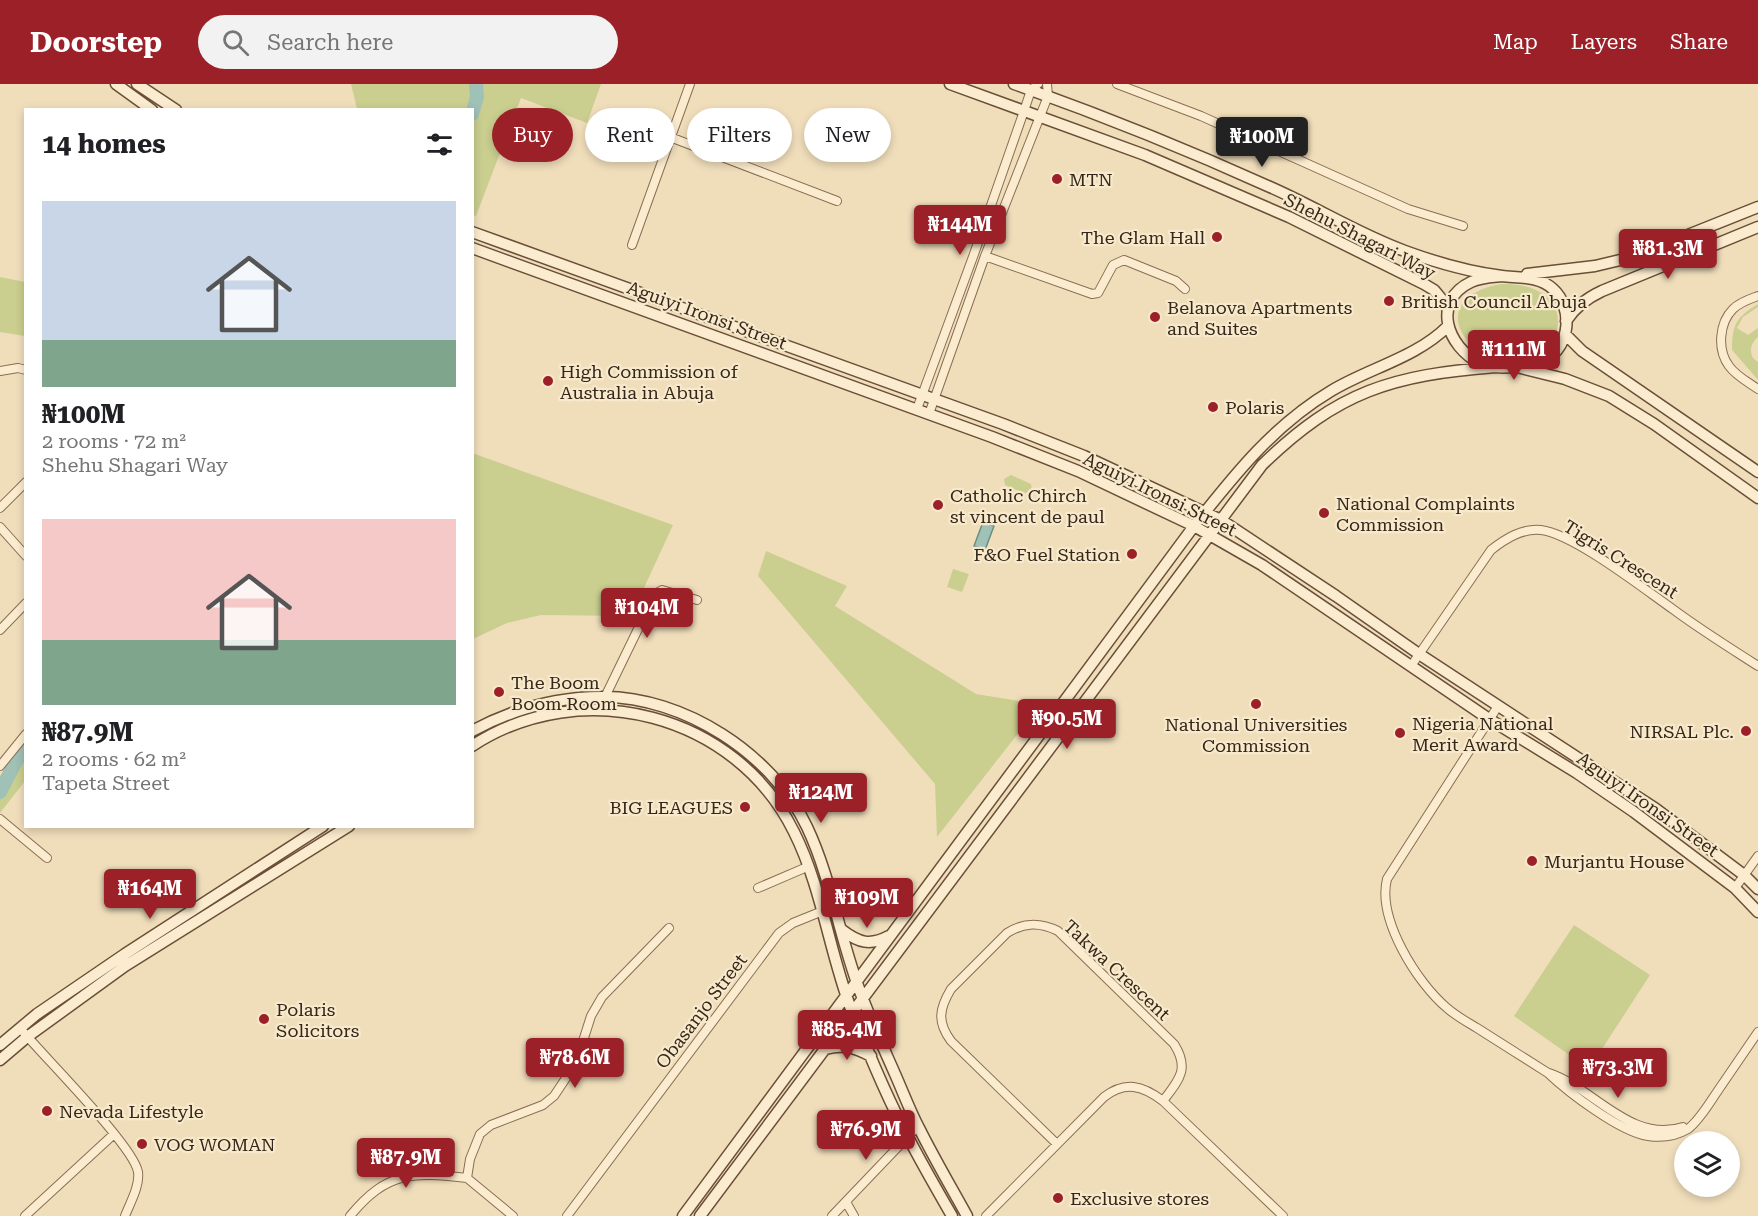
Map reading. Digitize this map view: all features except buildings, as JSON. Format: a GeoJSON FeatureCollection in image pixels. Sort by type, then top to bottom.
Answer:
{"type":"FeatureCollection","features":[{"type":"Feature","properties":{"kind":"main road"},"geometry":{"type":"LineString","coordinates":[[116,84],[149,108]]}},
{"type":"Feature","properties":{"kind":"main road"},"geometry":{"type":"LineString","coordinates":[[137,84],[173,108]]}},
{"type":"Feature","properties":{"kind":"main road","name":"Shehu Shagari Way"},"geometry":{"type":"LineString","coordinates":[[950,84],[1145,154],[1289,217],[1424,284],[1434,290],[1448,308]]}},
{"type":"Feature","properties":{"kind":"main road","name":"Shehu Shagari Way"},"geometry":{"type":"LineString","coordinates":[[1014,84],[1035,87],[1048,96],[1157,138],[1251,178],[1383,242],[1427,258],[1507,276]]}},
{"type":"Feature","properties":{"kind":"main road"},"geometry":{"type":"LineString","coordinates":[[1496,367],[1481,364],[1470,357],[1459,347],[1448,326],[1448,308],[1459,290],[1470,282],[1482,278],[1595,266],[1633,257],[1758,207]]}},
{"type":"Feature","properties":{"kind":"main road"},"geometry":{"type":"LineString","coordinates":[[1566,321],[1583,302],[1602,291],[1758,227]]}},
{"type":"Feature","properties":{"kind":"main road","name":"Aguiyi Ironsi Street"},"geometry":{"type":"LineString","coordinates":[[474,233],[923,393],[1063,448],[1221,520],[1419,654],[1656,809],[1758,888]]}},
{"type":"Feature","properties":{"kind":"main road","name":"Aguiyi Ironsi Street"},"geometry":{"type":"LineString","coordinates":[[474,249],[917,409],[1078,471],[1194,526],[1262,565],[1489,719],[1577,773],[1634,812],[1735,888],[1758,912]]}},
{"type":"Feature","properties":{"kind":"main road"},"geometry":{"type":"LineString","coordinates":[[1507,276],[1535,279],[1546,283],[1555,290],[1564,308],[1566,321],[1565,334],[1559,348],[1547,359],[1515,367]]}},
{"type":"Feature","properties":{"kind":"main road"},"geometry":{"type":"LineString","coordinates":[[682,1216],[1194,526],[1245,462],[1287,422],[1333,390],[1434,340],[1448,326]]}},
{"type":"Feature","properties":{"kind":"main road"},"geometry":{"type":"LineString","coordinates":[[1565,334],[1582,351],[1758,472]]}},
{"type":"Feature","properties":{"kind":"main road"},"geometry":{"type":"LineString","coordinates":[[700,1216],[1262,465],[1298,432],[1334,407],[1367,391],[1401,380],[1462,370],[1515,367],[1565,379],[1609,396],[1654,424],[1758,498]]}},
{"type":"Feature","properties":{"kind":"main road"},"geometry":{"type":"LineString","coordinates":[[474,730],[525,707],[566,699],[605,697],[647,703],[687,716],[726,736],[756,759],[788,796],[806,825],[835,906],[863,1000],[918,1126],[967,1216]]}},
{"type":"Feature","properties":{"kind":"main road"},"geometry":{"type":"LineString","coordinates":[[474,745],[509,727],[531,720],[589,710],[624,712],[674,723],[721,747],[738,760],[774,799],[795,832],[822,911],[846,996],[907,1136],[952,1216]]}},
{"type":"Feature","properties":{"kind":"main road"},"geometry":{"type":"LineString","coordinates":[[0,1060],[36,1014],[320,828]]}},
{"type":"Feature","properties":{"kind":"main road"},"geometry":{"type":"LineString","coordinates":[[0,1045],[23,1033],[125,966],[346,828]]}},
{"type":"Feature","properties":{"kind":"main road"},"geometry":{"type":"LineString","coordinates":[[842,930],[862,943],[878,942],[892,935]]}},
{"type":"Feature","properties":{"kind":"main road"},"geometry":{"type":"LineString","coordinates":[[825,1049],[848,1046],[871,1056]]}},
{"type":"Feature","properties":{"kind":"street"},"geometry":{"type":"LineString","coordinates":[[675,124],[690,84]]}},
{"type":"Feature","properties":{"kind":"street"},"geometry":{"type":"LineString","coordinates":[[929,414],[985,256],[1048,96],[1047,84]]}},
{"type":"Feature","properties":{"kind":"street"},"geometry":{"type":"LineString","coordinates":[[1117,84],[1201,116],[1408,209],[1463,226]]}},
{"type":"Feature","properties":{"kind":"street"},"geometry":{"type":"LineString","coordinates":[[917,409],[1024,111],[1035,87]]}},
{"type":"Feature","properties":{"kind":"street"},"geometry":{"type":"LineString","coordinates":[[675,139],[837,201]]}},
{"type":"Feature","properties":{"kind":"street"},"geometry":{"type":"LineString","coordinates":[[632,245],[661,162]]}},
{"type":"Feature","properties":{"kind":"street"},"geometry":{"type":"LineString","coordinates":[[985,256],[1092,294],[1098,293],[1113,265],[1124,260],[1176,281],[1185,289]]}},
{"type":"Feature","properties":{"kind":"street"},"geometry":{"type":"LineString","coordinates":[[1758,296],[1734,307],[1725,320],[1721,348],[1727,364],[1735,373],[1758,389]]}},
{"type":"Feature","properties":{"kind":"street"},"geometry":{"type":"LineString","coordinates":[[0,371],[18,368],[24,370]]}},
{"type":"Feature","properties":{"kind":"street"},"geometry":{"type":"LineString","coordinates":[[0,508],[24,484]]}},
{"type":"Feature","properties":{"kind":"street"},"geometry":{"type":"LineString","coordinates":[[0,527],[24,554]]}},
{"type":"Feature","properties":{"kind":"street","name":"Tigris Crescent"},"geometry":{"type":"LineString","coordinates":[[1412,666],[1491,550],[1503,540],[1523,531],[1542,530],[1560,535],[1605,562],[1758,666]]}},
{"type":"Feature","properties":{"kind":"street"},"geometry":{"type":"LineString","coordinates":[[605,697],[655,594],[662,590],[697,600]]}},
{"type":"Feature","properties":{"kind":"street"},"geometry":{"type":"LineString","coordinates":[[0,630],[24,605]]}},
{"type":"Feature","properties":{"kind":"street"},"geometry":{"type":"LineString","coordinates":[[1498,706],[1387,879],[1384,891],[1396,935],[1412,966],[1440,1002],[1548,1073],[1558,1083],[1608,1118],[1648,1136],[1673,1136],[1689,1128],[1758,1032]]}},
{"type":"Feature","properties":{"kind":"street"},"geometry":{"type":"LineString","coordinates":[[0,766],[24,736]]}},
{"type":"Feature","properties":{"kind":"street"},"geometry":{"type":"LineString","coordinates":[[0,819],[47,858]]}},
{"type":"Feature","properties":{"kind":"street"},"geometry":{"type":"LineString","coordinates":[[1735,888],[1758,856]]}},
{"type":"Feature","properties":{"kind":"street"},"geometry":{"type":"LineString","coordinates":[[758,888],[807,867]]}},
{"type":"Feature","properties":{"kind":"street","name":"Obasanjo Street"},"geometry":{"type":"LineString","coordinates":[[567,1216],[779,933],[793,923],[835,906]]}},
{"type":"Feature","properties":{"kind":"street","name":"Takwa Crescent"},"geometry":{"type":"LineString","coordinates":[[1057,1144],[951,1041],[940,1019],[941,1011],[951,989],[1007,933],[1016,927],[1047,925],[1058,931],[1174,1044],[1180,1053],[1182,1072],[1163,1101]]}},
{"type":"Feature","properties":{"kind":"street"},"geometry":{"type":"LineString","coordinates":[[467,1178],[470,1159],[480,1134],[491,1125],[528,1113],[554,1096],[576,1063],[591,1016],[602,997],[669,928]]}},
{"type":"Feature","properties":{"kind":"street"},"geometry":{"type":"LineString","coordinates":[[23,1033],[114,1134],[136,1164],[139,1174],[137,1184],[125,1216]]}},
{"type":"Feature","properties":{"kind":"street"},"geometry":{"type":"LineString","coordinates":[[986,1216],[1104,1097],[1119,1087],[1128,1085],[1144,1088],[1163,1101],[1282,1216]]}},
{"type":"Feature","properties":{"kind":"street"},"geometry":{"type":"LineString","coordinates":[[832,1216],[918,1126]]}},
{"type":"Feature","properties":{"kind":"street"},"geometry":{"type":"LineString","coordinates":[[25,1216],[114,1134]]}},
{"type":"Feature","properties":{"kind":"street"},"geometry":{"type":"LineString","coordinates":[[350,1216],[376,1189],[407,1175],[431,1174],[467,1178],[513,1216]]}},
{"type":"Feature","properties":{"kind":"street"},"geometry":{"type":"LineString","coordinates":[[846,1202],[854,1216]]}},
{"type":"Feature","properties":{"kind":"green space"},"geometry":{"type":"Polygon","coordinates":[[[351,84],[601,84],[592,108],[585,108],[585,122],[573,118],[573,108],[547,108],[521,98],[517,108],[492,108],[492,162],[497,162],[476,216],[474,216],[474,108],[357,108],[351,84]]]}},
{"type":"Feature","properties":{"kind":"green space"},"geometry":{"type":"Polygon","coordinates":[[[0,277],[24,282],[24,336],[0,332],[0,277]]]}},
{"type":"Feature","properties":{"kind":"green space"},"geometry":{"type":"Polygon","coordinates":[[[1502,284],[1531,288],[1546,296],[1553,303],[1558,320],[1557,329],[1554,338],[1542,351],[1533,355],[1509,358],[1488,354],[1472,344],[1461,331],[1458,317],[1463,303],[1477,292],[1502,284]]]}},
{"type":"Feature","properties":{"kind":"green space"},"geometry":{"type":"Polygon","coordinates":[[[1758,304],[1758,307],[1743,317],[1737,328],[1748,335],[1758,328],[1758,337],[1751,349],[1753,358],[1758,362],[1758,380],[1732,350],[1734,328],[1745,313],[1758,304]]]}},
{"type":"Feature","properties":{"kind":"green space"},"geometry":{"type":"Polygon","coordinates":[[[474,454],[673,525],[631,616],[541,615],[507,623],[474,639],[474,454]]]}},
{"type":"Feature","properties":{"kind":"green space"},"geometry":{"type":"Polygon","coordinates":[[[1011,475],[1031,484],[1032,490],[1024,493],[1005,485],[1004,479],[1011,475]]]}},
{"type":"Feature","properties":{"kind":"green space"},"geometry":{"type":"Polygon","coordinates":[[[766,551],[847,586],[835,606],[976,694],[1032,703],[1038,708],[937,837],[935,784],[758,576],[766,551]]]}},
{"type":"Feature","properties":{"kind":"green space"},"geometry":{"type":"Polygon","coordinates":[[[953,569],[969,574],[962,592],[947,587],[953,569]]]}},
{"type":"Feature","properties":{"kind":"green space"},"geometry":{"type":"Polygon","coordinates":[[[24,741],[24,782],[0,813],[0,776],[24,741]]]}},
{"type":"Feature","properties":{"kind":"green space"},"geometry":{"type":"Polygon","coordinates":[[[1574,925],[1650,975],[1589,1069],[1514,1016],[1574,925]]]}},
{"type":"Feature","properties":{"kind":"water"},"geometry":{"type":"Polygon","coordinates":[[[983,522],[994,526],[985,550],[974,546],[983,522]]]}},
{"type":"Feature","properties":{"kind":"waterway"},"geometry":{"type":"LineString","coordinates":[[474,108],[477,97],[476,84]]}},
{"type":"Feature","properties":{"kind":"waterway"},"geometry":{"type":"LineString","coordinates":[[0,792],[16,761],[24,751]]}},
{"type":"Feature","properties":{"kind":"place","name":"MTN"},"geometry":{"type":"Point","coordinates":[1057,179]}},
{"type":"Feature","properties":{"kind":"place","name":"The Glam Hall"},"geometry":{"type":"Point","coordinates":[1217,237]}},
{"type":"Feature","properties":{"kind":"place","name":"British Council Abuja"},"geometry":{"type":"Point","coordinates":[1389,301]}},
{"type":"Feature","properties":{"kind":"place","name":"Belanova Apartments and Suites"},"geometry":{"type":"Point","coordinates":[1155,317]}},
{"type":"Feature","properties":{"kind":"place","name":"High Commission of Australia in Abuja"},"geometry":{"type":"Point","coordinates":[548,381]}},
{"type":"Feature","properties":{"kind":"place","name":"Polaris"},"geometry":{"type":"Point","coordinates":[1213,407]}},
{"type":"Feature","properties":{"kind":"place","name":"Catholic Chirch st vincent de paul"},"geometry":{"type":"Point","coordinates":[938,505]}},
{"type":"Feature","properties":{"kind":"place","name":"National Complaints Commission"},"geometry":{"type":"Point","coordinates":[1324,513]}},
{"type":"Feature","properties":{"kind":"place","name":"F&O Fuel Station"},"geometry":{"type":"Point","coordinates":[1132,554]}},
{"type":"Feature","properties":{"kind":"place","name":"The Boom Boom Room"},"geometry":{"type":"Point","coordinates":[499,692]}},
{"type":"Feature","properties":{"kind":"place","name":"National Universities Commission"},"geometry":{"type":"Point","coordinates":[1256,704]}},
{"type":"Feature","properties":{"kind":"place","name":"NIRSAL Plc."},"geometry":{"type":"Point","coordinates":[1746,731]}},
{"type":"Feature","properties":{"kind":"place","name":"Nigeria National Merit Award"},"geometry":{"type":"Point","coordinates":[1400,733]}},
{"type":"Feature","properties":{"kind":"place","name":"BIG LEAGUES"},"geometry":{"type":"Point","coordinates":[745,807]}},
{"type":"Feature","properties":{"kind":"place","name":"Murjantu House"},"geometry":{"type":"Point","coordinates":[1532,861]}},
{"type":"Feature","properties":{"kind":"place","name":"Polaris Solicitors"},"geometry":{"type":"Point","coordinates":[264,1019]}},
{"type":"Feature","properties":{"kind":"place","name":"Nevada Lifestyle"},"geometry":{"type":"Point","coordinates":[47,1111]}},
{"type":"Feature","properties":{"kind":"place","name":"VOG WOMAN"},"geometry":{"type":"Point","coordinates":[142,1144]}},
{"type":"Feature","properties":{"kind":"place","name":"Exclusive stores"},"geometry":{"type":"Point","coordinates":[1058,1198]}}]}
